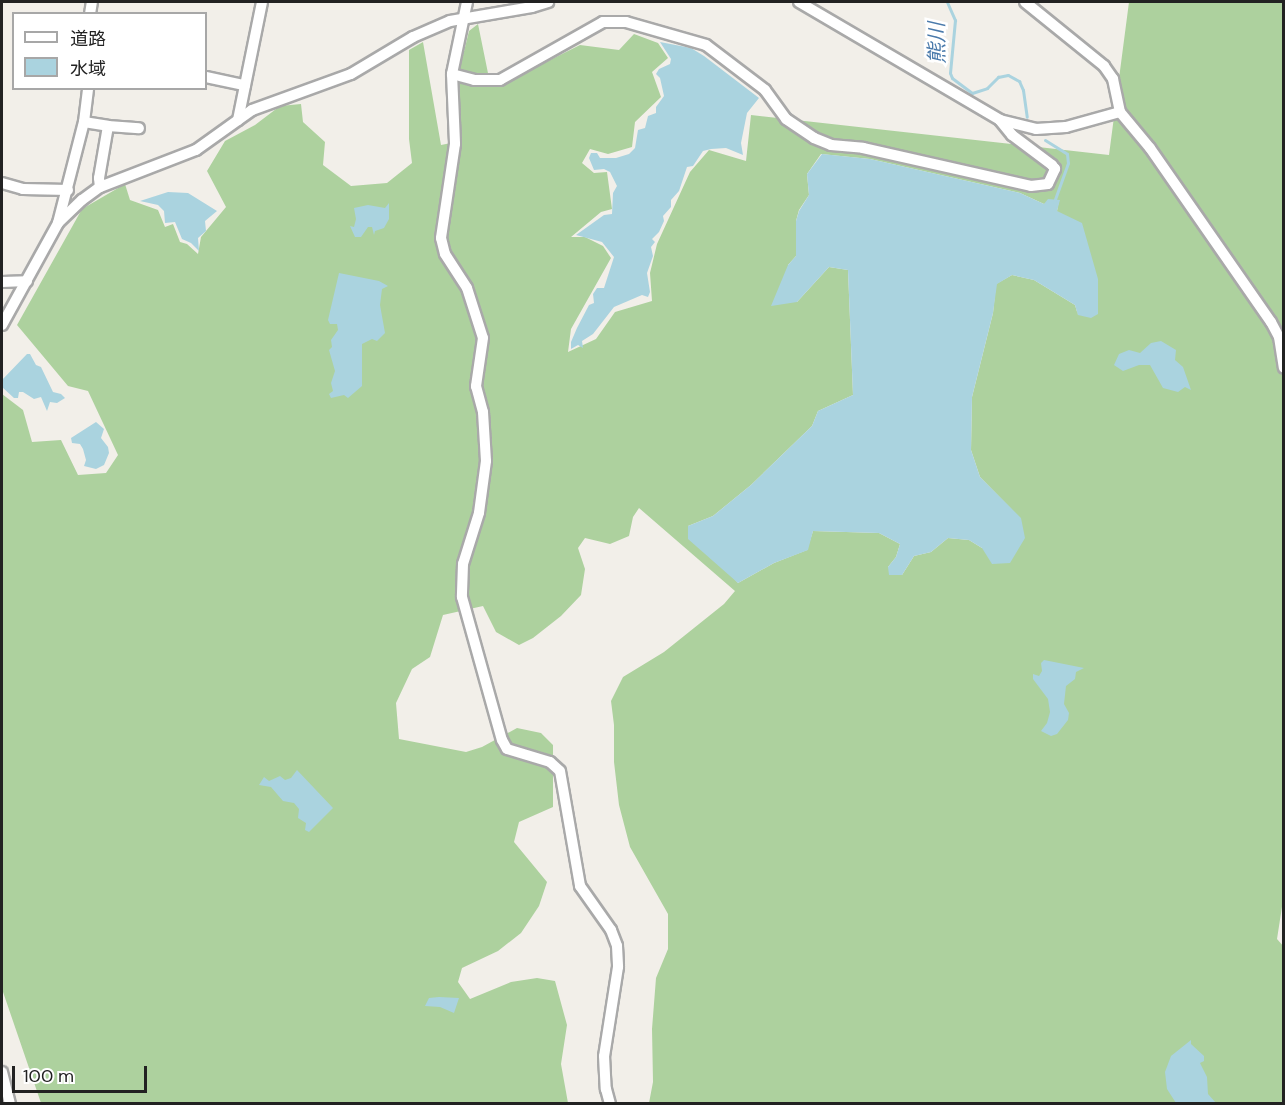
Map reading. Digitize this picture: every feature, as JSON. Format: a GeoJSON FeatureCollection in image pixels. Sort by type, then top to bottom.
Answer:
{"type":"FeatureCollection","features":[{"type":"Feature","properties":{"kind":"street"},"geometry":{"type":"LineString","coordinates":[[237,120],[262,2]]}},
{"type":"Feature","properties":{"kind":"street"},"geometry":{"type":"LineString","coordinates":[[467,2],[452,74],[455,144],[441,238],[445,254],[467,288],[483,338],[476,386],[483,412],[486,461],[479,513],[463,564],[462,597],[502,740],[507,749],[550,762],[560,771],[580,886],[611,930],[617,946],[618,967],[604,1056],[606,1089],[610,1104]]}},
{"type":"Feature","properties":{"kind":"street"},"geometry":{"type":"LineString","coordinates":[[2,325],[58,223],[81,200],[100,187],[196,150],[237,120],[265,104],[321,87],[351,74],[412,37],[464,18],[532,7],[548,2]]}},
{"type":"Feature","properties":{"kind":"street"},"geometry":{"type":"LineString","coordinates":[[799,2],[1000,120],[1036,129],[1065,127],[1120,112]]}},
{"type":"Feature","properties":{"kind":"street"},"geometry":{"type":"LineString","coordinates":[[1026,2],[1104,66],[1113,79],[1120,112],[1150,148],[1271,322],[1279,337],[1284,368]]}},
{"type":"Feature","properties":{"kind":"street"},"geometry":{"type":"LineString","coordinates":[[452,74],[474,80],[500,80],[527,67],[603,22],[626,22],[706,45],[767,93],[786,119],[813,138],[831,145],[863,148],[1031,186],[1048,184],[1055,169],[1012,135],[1000,120]]}},
{"type":"Feature","properties":{"kind":"street"},"geometry":{"type":"LineString","coordinates":[[207,77],[245,85]]}},
{"type":"Feature","properties":{"kind":"street"},"geometry":{"type":"LineString","coordinates":[[58,223],[84,122],[88,90]]}},
{"type":"Feature","properties":{"kind":"street"},"geometry":{"type":"LineString","coordinates":[[84,122],[139,128]]}},
{"type":"Feature","properties":{"kind":"street"},"geometry":{"type":"LineString","coordinates":[[100,187],[99,178],[108,126]]}},
{"type":"Feature","properties":{"kind":"street"},"geometry":{"type":"LineString","coordinates":[[2,183],[23,189],[68,190]]}},
{"type":"Feature","properties":{"kind":"street"},"geometry":{"type":"LineString","coordinates":[[2,282],[27,281]]}},
{"type":"Feature","properties":{"kind":"street"},"geometry":{"type":"LineString","coordinates":[[2,1072],[10,1104]]}},
{"type":"Feature","properties":{"kind":"green space"},"geometry":{"type":"Polygon","coordinates":[[[1129,2],[1283,2],[1284,894],[1277,939],[1284,947],[1283,1103],[649,1103],[653,1082],[652,1029],[656,978],[668,949],[668,914],[630,847],[619,805],[611,701],[623,677],[664,652],[724,604],[735,591],[639,508],[633,517],[629,536],[610,544],[585,538],[578,548],[585,569],[581,595],[561,616],[533,638],[519,645],[496,632],[483,606],[443,615],[430,657],[412,669],[396,703],[399,739],[466,752],[482,747],[517,728],[541,733],[553,745],[553,807],[519,822],[514,842],[547,882],[539,906],[521,933],[498,951],[462,968],[458,982],[470,999],[511,982],[537,978],[555,981],[567,1025],[561,1064],[568,1103],[41,1103],[2,989],[2,394],[23,410],[32,442],[61,440],[78,475],[106,473],[118,455],[88,391],[68,386],[17,325],[82,209],[125,184],[130,200],[158,210],[165,227],[173,224],[180,242],[187,244],[198,254],[201,237],[226,207],[207,171],[225,141],[255,125],[280,106],[301,104],[303,122],[325,142],[323,165],[351,186],[387,183],[412,163],[409,139],[409,50],[423,42],[441,145],[461,141],[456,84],[469,31],[478,24],[490,83],[536,67],[580,45],[619,50],[634,34],[658,43],[668,58],[652,72],[661,97],[635,122],[632,147],[608,154],[590,149],[582,163],[594,173],[607,172],[612,209],[601,212],[571,237],[585,237],[603,246],[611,258],[571,329],[568,352],[596,339],[615,312],[652,301],[650,273],[657,244],[690,172],[709,150],[746,161],[751,115],[1109,155],[1129,2]],[[821,154],[807,174],[809,195],[799,210],[796,221],[796,256],[788,265],[797,302],[829,267],[848,270],[853,395],[818,411],[812,426],[751,485],[713,516],[688,526],[738,583],[774,563],[807,550],[813,531],[879,533],[900,544],[896,557],[888,567],[902,575],[914,556],[931,552],[948,538],[969,540],[982,548],[1021,519],[980,477],[971,450],[972,397],[993,313],[996,284],[1012,275],[1034,280],[1075,305],[1078,315],[1057,211],[1059,200],[1044,204],[1020,193],[870,159],[821,154]]]}},
{"type":"Feature","properties":{"kind":"water"},"geometry":{"type":"Polygon","coordinates":[[[660,42],[691,48],[759,98],[747,113],[741,143],[743,155],[726,148],[711,149],[703,151],[693,166],[687,167],[679,191],[671,200],[671,207],[663,216],[664,221],[659,232],[652,239],[655,242],[651,247],[653,256],[647,273],[650,292],[648,297],[642,295],[614,307],[593,334],[582,341],[583,348],[578,345],[571,349],[571,342],[577,328],[589,305],[594,303],[593,294],[597,288],[604,288],[614,257],[602,242],[576,235],[604,215],[612,214],[613,193],[617,186],[610,172],[604,169],[594,170],[589,158],[591,153],[597,153],[600,158],[616,158],[629,154],[635,148],[638,130],[645,128],[648,116],[656,113],[656,107],[664,96],[660,78],[656,74],[659,69],[670,64],[671,59],[660,42]]]}},
{"type":"Feature","properties":{"kind":"water"},"geometry":{"type":"Polygon","coordinates":[[[822,154],[870,159],[1020,193],[1044,204],[1048,199],[1060,200],[1057,211],[1082,223],[1098,279],[1098,314],[1091,318],[1078,315],[1075,305],[1034,280],[1012,275],[997,284],[993,313],[972,397],[971,450],[980,477],[1021,518],[1025,538],[1010,563],[992,564],[982,548],[969,540],[948,538],[931,552],[914,556],[902,575],[889,575],[888,567],[896,557],[900,544],[879,533],[813,531],[808,550],[774,563],[738,583],[688,539],[688,526],[713,516],[751,485],[812,426],[818,411],[853,395],[848,270],[829,267],[797,302],[771,306],[788,265],[796,256],[796,221],[809,195],[807,174],[822,154]]]}},
{"type":"Feature","properties":{"kind":"water"},"geometry":{"type":"Polygon","coordinates":[[[168,192],[188,193],[217,211],[205,221],[206,231],[198,238],[199,251],[191,243],[182,239],[175,222],[165,223],[164,211],[158,205],[140,201],[168,192]]]}},
{"type":"Feature","properties":{"kind":"water"},"geometry":{"type":"Polygon","coordinates":[[[389,203],[389,219],[384,228],[375,231],[374,235],[372,227],[368,227],[361,237],[355,237],[350,226],[354,227],[356,219],[354,208],[368,205],[385,208],[389,203]]]}},
{"type":"Feature","properties":{"kind":"water"},"geometry":{"type":"Polygon","coordinates":[[[339,273],[379,281],[388,286],[382,289],[380,305],[385,333],[377,341],[372,339],[362,344],[362,386],[348,398],[344,395],[331,398],[329,394],[333,391],[331,383],[335,371],[329,350],[332,347],[331,340],[338,330],[337,324],[330,324],[328,320],[339,273]]]}},
{"type":"Feature","properties":{"kind":"water"},"geometry":{"type":"Polygon","coordinates":[[[1161,341],[1176,350],[1175,360],[1183,367],[1191,390],[1185,387],[1178,392],[1163,388],[1150,365],[1139,365],[1123,371],[1114,365],[1119,354],[1129,350],[1140,353],[1151,343],[1161,341]]]}},
{"type":"Feature","properties":{"kind":"water"},"geometry":{"type":"Polygon","coordinates":[[[27,354],[30,354],[36,365],[41,367],[53,392],[65,398],[57,403],[50,402],[47,411],[41,397],[34,399],[19,392],[18,398],[14,398],[2,387],[2,380],[27,354]]]}},
{"type":"Feature","properties":{"kind":"water"},"geometry":{"type":"Polygon","coordinates":[[[96,422],[104,429],[101,438],[108,447],[109,453],[104,465],[96,469],[84,466],[86,460],[83,449],[80,444],[72,443],[71,438],[96,422]]]}},
{"type":"Feature","properties":{"kind":"water"},"geometry":{"type":"Polygon","coordinates":[[[1044,660],[1084,668],[1076,672],[1075,679],[1066,686],[1064,704],[1069,713],[1068,720],[1057,734],[1051,736],[1041,731],[1047,723],[1050,712],[1048,699],[1033,679],[1033,674],[1039,676],[1042,671],[1041,663],[1044,660]]]}},
{"type":"Feature","properties":{"kind":"water"},"geometry":{"type":"Polygon","coordinates":[[[297,770],[333,808],[309,832],[305,830],[306,823],[298,818],[299,809],[294,803],[283,801],[271,787],[259,785],[264,777],[269,781],[280,776],[285,780],[291,778],[297,770]]]}},
{"type":"Feature","properties":{"kind":"water"},"geometry":{"type":"Polygon","coordinates":[[[429,998],[459,998],[454,1013],[440,1007],[425,1006],[429,998]]]}},
{"type":"Feature","properties":{"kind":"water"},"geometry":{"type":"Polygon","coordinates":[[[1191,1040],[1191,1044],[1204,1056],[1204,1061],[1200,1063],[1207,1077],[1208,1094],[1216,1103],[1176,1103],[1167,1089],[1165,1072],[1171,1056],[1191,1040]]]}},
{"type":"Feature","properties":{"kind":"waterway","name":"熊川"},"geometry":{"type":"LineString","coordinates":[[947,2],[955,20],[950,73],[952,78],[972,93],[987,88],[998,77],[1008,75],[1019,81],[1023,90],[1027,117]]}},
{"type":"Feature","properties":{"kind":"waterway","name":"熊川"},"geometry":{"type":"LineString","coordinates":[[1045,140],[1067,154],[1068,163],[1054,202]]}}]}
